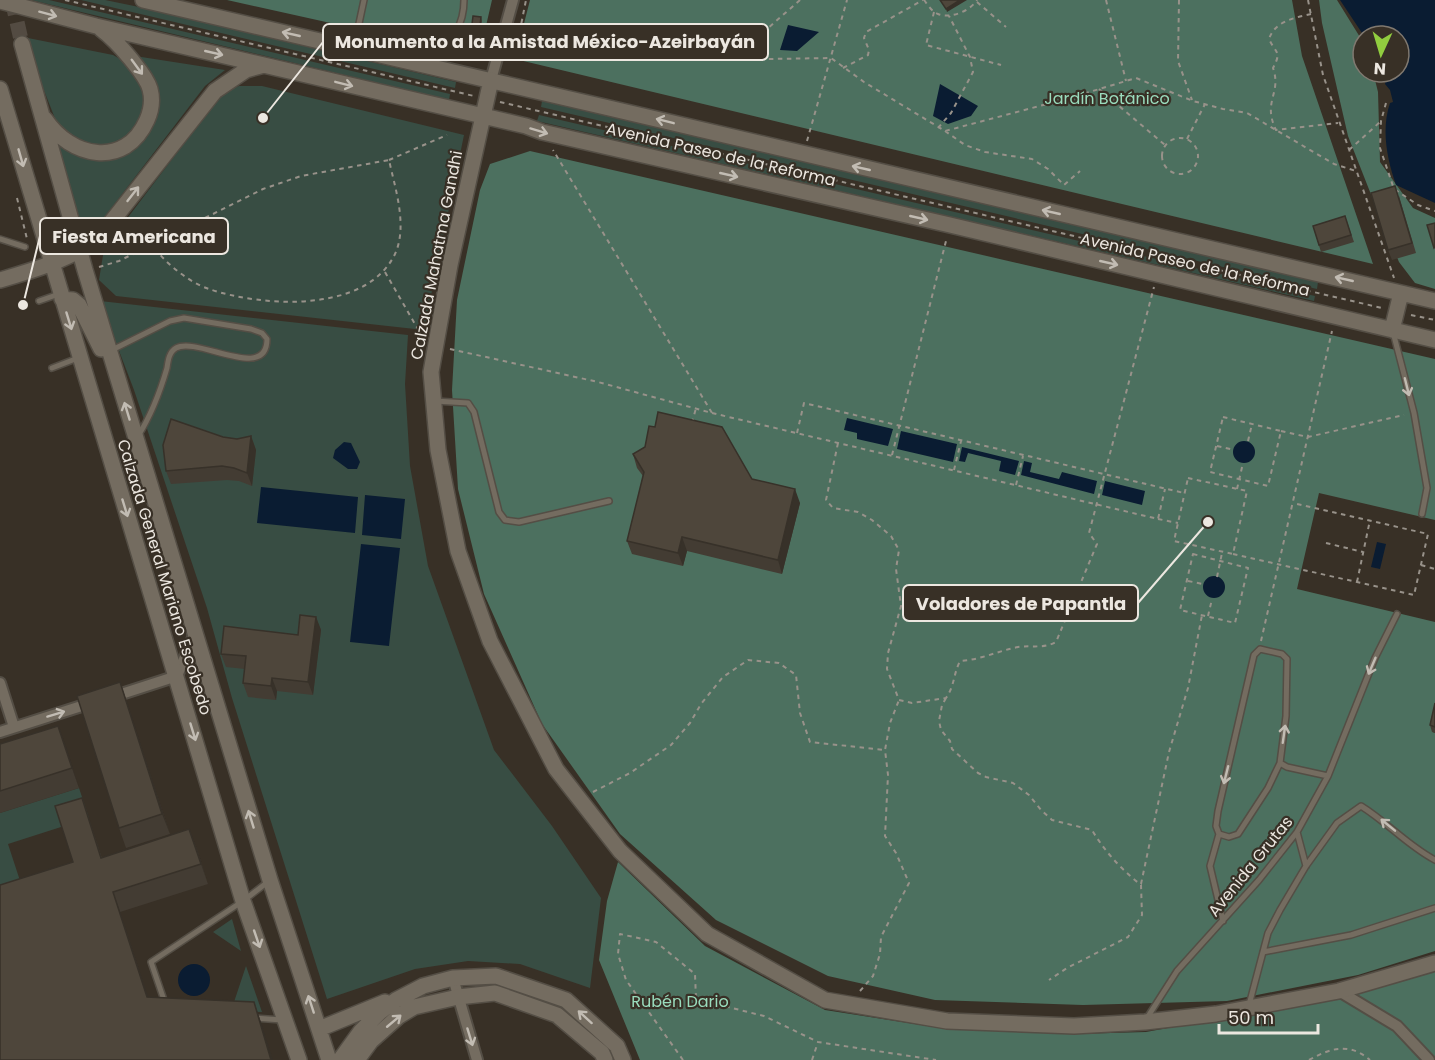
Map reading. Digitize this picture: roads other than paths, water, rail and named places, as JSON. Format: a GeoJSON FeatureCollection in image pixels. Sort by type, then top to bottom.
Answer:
{"type":"FeatureCollection","features":[{"type":"Feature","properties":{"kind":"main road","name":"Avenida Paseo de la Reforma"},"geometry":{"type":"LineString","coordinates":[[143,0],[1435,301]]}},
{"type":"Feature","properties":{"kind":"main road","name":"Avenida Paseo de la Reforma"},"geometry":{"type":"LineString","coordinates":[[0,1],[542,132],[1158,274],[1336,312],[1392,330],[1435,340]]}},
{"type":"Feature","properties":{"kind":"main road"},"geometry":{"type":"LineString","coordinates":[[39,111],[53,131],[74,147],[89,153],[111,153],[129,142],[143,129],[151,110],[150,89],[136,65],[114,38],[96,26]]}},
{"type":"Feature","properties":{"kind":"main road","name":"Calzada General Mariano Escobedo"},"geometry":{"type":"LineString","coordinates":[[22,44],[79,252],[270,880],[328,1060]]}},
{"type":"Feature","properties":{"kind":"main road"},"geometry":{"type":"LineString","coordinates":[[0,280],[52,265],[97,240],[215,91],[246,69],[267,65]]}},
{"type":"Feature","properties":{"kind":"main road","name":"Calzada Mahatma Gandhi"},"geometry":{"type":"LineString","coordinates":[[491,80],[450,265],[431,372],[438,450],[458,551],[490,641],[556,769],[620,851],[708,934],[825,1000],[947,1021],[1074,1026],[1145,1022],[1216,1014],[1339,991],[1435,963]]}},
{"type":"Feature","properties":{"kind":"main road","name":"Calzada General Mariano Escobedo"},"geometry":{"type":"LineString","coordinates":[[1,96],[243,901],[299,1060]]}},
{"type":"Feature","properties":{"kind":"main road"},"geometry":{"type":"LineString","coordinates":[[1392,330],[1401,293]]}},
{"type":"Feature","properties":{"kind":"main road"},"geometry":{"type":"LineString","coordinates":[[61,296],[79,304],[101,348],[109,351]]}},
{"type":"Feature","properties":{"kind":"main road"},"geometry":{"type":"LineString","coordinates":[[319,1029],[423,986],[453,978],[496,976],[566,1000],[620,1053]]}},
{"type":"Feature","properties":{"kind":"main road"},"geometry":{"type":"LineString","coordinates":[[340,1060],[361,1031],[380,1011],[423,986]]}},
{"type":"Feature","properties":{"kind":"main road"},"geometry":{"type":"LineString","coordinates":[[357,1060],[371,1041],[399,1016],[414,1007],[458,997],[495,993],[557,1015],[604,1057],[620,1053]]}},
{"type":"Feature","properties":{"kind":"street"},"geometry":{"type":"LineString","coordinates":[[491,80],[513,0]]}},
{"type":"Feature","properties":{"kind":"street"},"geometry":{"type":"LineString","coordinates":[[0,732],[177,676],[195,633]]}},
{"type":"Feature","properties":{"kind":"street"},"geometry":{"type":"LineString","coordinates":[[0,683],[14,727]]}},
{"type":"Feature","properties":{"kind":"street"},"geometry":{"type":"LineString","coordinates":[[453,978],[477,1060]]}},
{"type":"Feature","properties":{"kind":"street"},"geometry":{"type":"LineString","coordinates":[[1339,991],[1397,1026],[1429,1060]]}},
{"type":"Feature","properties":{"kind":"lane"},"geometry":{"type":"LineString","coordinates":[[354,48],[364,0]]}},
{"type":"Feature","properties":{"kind":"lane"},"geometry":{"type":"LineString","coordinates":[[424,64],[456,33],[461,24],[464,0]]}},
{"type":"Feature","properties":{"kind":"lane"},"geometry":{"type":"LineString","coordinates":[[0,239],[27,246]]}},
{"type":"Feature","properties":{"kind":"lane"},"geometry":{"type":"LineString","coordinates":[[39,301],[61,296]]}},
{"type":"Feature","properties":{"kind":"lane"},"geometry":{"type":"LineString","coordinates":[[109,351],[170,321],[184,318],[251,328],[262,333],[267,339],[267,347],[263,354],[255,358],[243,358],[186,346],[176,348],[170,354],[151,414],[136,440]]}},
{"type":"Feature","properties":{"kind":"lane"},"geometry":{"type":"LineString","coordinates":[[1392,330],[1414,413],[1428,488],[1422,513]]}},
{"type":"Feature","properties":{"kind":"lane"},"geometry":{"type":"LineString","coordinates":[[52,368],[80,358]]}},
{"type":"Feature","properties":{"kind":"lane"},"geometry":{"type":"LineString","coordinates":[[434,401],[468,403],[474,412],[499,512],[505,520],[519,522],[609,501]]}},
{"type":"Feature","properties":{"kind":"lane","name":"Avenida Grutas"},"geometry":{"type":"LineString","coordinates":[[1145,1022],[1177,971],[1259,880],[1297,832],[1328,776],[1375,658],[1397,614]]}},
{"type":"Feature","properties":{"kind":"lane"},"geometry":{"type":"LineString","coordinates":[[1219,834],[1229,837],[1238,834],[1268,788],[1280,763],[1286,716],[1287,660],[1282,654],[1260,649],[1254,655],[1218,810],[1216,826],[1219,834],[1210,866],[1223,921]]}},
{"type":"Feature","properties":{"kind":"lane"},"geometry":{"type":"LineString","coordinates":[[1280,763],[1328,776]]}},
{"type":"Feature","properties":{"kind":"lane"},"geometry":{"type":"LineString","coordinates":[[1248,1007],[1268,933],[1306,866],[1336,823],[1360,807],[1377,816],[1435,860]]}},
{"type":"Feature","properties":{"kind":"lane"},"geometry":{"type":"LineString","coordinates":[[1297,832],[1306,866]]}},
{"type":"Feature","properties":{"kind":"lane"},"geometry":{"type":"LineString","coordinates":[[168,1014],[152,962],[243,901],[270,880]]}},
{"type":"Feature","properties":{"kind":"lane"},"geometry":{"type":"LineString","coordinates":[[1263,952],[1351,935],[1435,908]]}},
{"type":"Feature","properties":{"kind":"lane"},"geometry":{"type":"LineString","coordinates":[[249,1018],[284,1020]]}},
{"type":"Feature","properties":{"kind":"water"},"geometry":{"type":"Polygon","coordinates":[[[1340,0],[1435,0],[1435,203],[1396,185],[1388,155],[1387,113],[1390,103],[1393,102],[1390,90],[1385,84],[1411,84],[1411,24],[1356,24],[1340,0]]]}},
{"type":"Feature","properties":{"kind":"water"},"geometry":{"type":"Polygon","coordinates":[[[788,25],[819,32],[797,51],[780,50],[788,25]]]}},
{"type":"Feature","properties":{"kind":"water"},"geometry":{"type":"Polygon","coordinates":[[[940,84],[978,106],[971,116],[948,124],[933,116],[940,84]]]}},
{"type":"Feature","properties":{"kind":"water"},"geometry":{"type":"Polygon","coordinates":[[[847,418],[893,429],[888,446],[857,439],[857,433],[844,430],[847,418]]]}},
{"type":"Feature","properties":{"kind":"water"},"geometry":{"type":"Polygon","coordinates":[[[901,431],[957,444],[953,462],[897,449],[901,431]]]}},
{"type":"Feature","properties":{"kind":"water"},"geometry":{"type":"Polygon","coordinates":[[[1240,441],[1248,441],[1255,448],[1255,456],[1248,463],[1240,463],[1233,456],[1233,448],[1240,441]]]}},
{"type":"Feature","properties":{"kind":"water"},"geometry":{"type":"Polygon","coordinates":[[[344,442],[351,443],[360,462],[357,469],[348,469],[333,458],[335,450],[344,442]]]}},
{"type":"Feature","properties":{"kind":"water"},"geometry":{"type":"Polygon","coordinates":[[[962,447],[1019,461],[1015,475],[999,471],[1001,461],[968,453],[965,462],[959,461],[962,447]]]}},
{"type":"Feature","properties":{"kind":"water"},"geometry":{"type":"Polygon","coordinates":[[[1024,461],[1032,463],[1030,472],[1059,479],[1062,472],[1097,481],[1094,494],[1021,475],[1024,461]]]}},
{"type":"Feature","properties":{"kind":"water"},"geometry":{"type":"Polygon","coordinates":[[[1105,481],[1145,491],[1142,505],[1102,495],[1105,481]]]}},
{"type":"Feature","properties":{"kind":"water"},"geometry":{"type":"Polygon","coordinates":[[[261,487],[358,497],[355,533],[257,523],[261,487]]]}},
{"type":"Feature","properties":{"kind":"water"},"geometry":{"type":"Polygon","coordinates":[[[365,495],[405,499],[401,539],[362,535],[365,495]]]}},
{"type":"Feature","properties":{"kind":"water"},"geometry":{"type":"Polygon","coordinates":[[[1377,542],[1386,544],[1380,569],[1371,567],[1377,542]]]}},
{"type":"Feature","properties":{"kind":"water"},"geometry":{"type":"Polygon","coordinates":[[[361,544],[400,548],[389,646],[350,642],[361,544]]]}},
{"type":"Feature","properties":{"kind":"water"},"geometry":{"type":"Polygon","coordinates":[[[1214,576],[1222,579],[1225,587],[1222,595],[1214,598],[1206,595],[1203,587],[1206,579],[1214,576]]]}},
{"type":"Feature","properties":{"kind":"water"},"geometry":{"type":"Polygon","coordinates":[[[194,964],[205,969],[210,980],[205,991],[194,996],[183,991],[178,980],[183,969],[194,964]]]}},
{"type":"Feature","properties":{"kind":"tunnel"},"geometry":{"type":"LineString","coordinates":[[12,0],[22,44]]}},
{"type":"Feature","properties":{"kind":"place","name":"Monumento a la Amistad México-Azeirbayán"},"geometry":{"type":"Point","coordinates":[263,118]}},
{"type":"Feature","properties":{"kind":"place","name":"Fiesta Americana"},"geometry":{"type":"Point","coordinates":[23,305]}},
{"type":"Feature","properties":{"kind":"place","name":"Voladores de Papantla"},"geometry":{"type":"Point","coordinates":[1208,522]}},
{"type":"Feature","properties":{"kind":"park label","name":"Jardín Botánico"},"geometry":{"type":"Point","coordinates":[1107,98]}},
{"type":"Feature","properties":{"kind":"park label","name":"Rubén Dario"},"geometry":{"type":"Point","coordinates":[680,1001]}}]}
